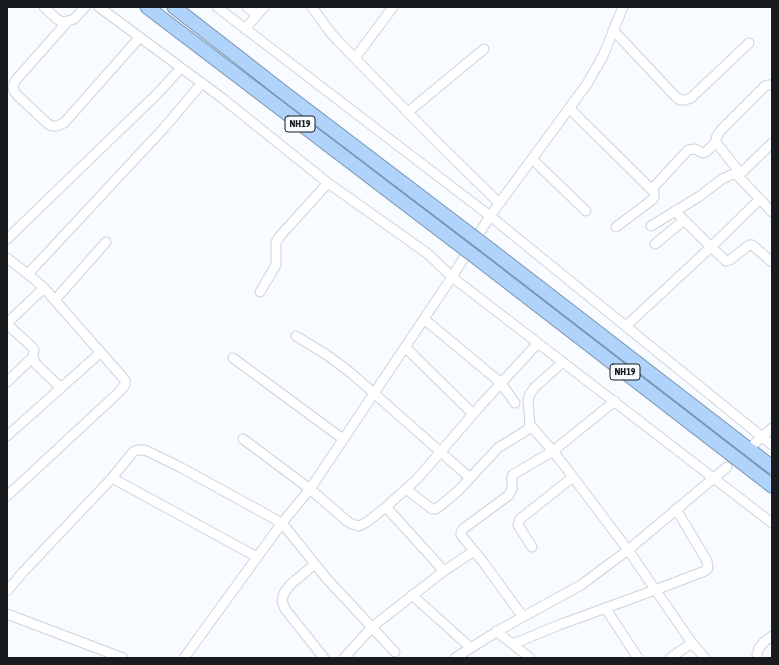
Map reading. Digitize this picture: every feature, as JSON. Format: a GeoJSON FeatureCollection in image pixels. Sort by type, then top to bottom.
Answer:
{"type":"FeatureCollection","features":[{"type":"Feature","properties":{"kind":"highway","name":"NH19"},"geometry":{"type":"LineString","coordinates":[[147,7],[478,259],[772,486]]}},
{"type":"Feature","properties":{"kind":"highway","name":"NH19"},"geometry":{"type":"LineString","coordinates":[[174,7],[772,467]]}},
{"type":"Feature","properties":{"kind":"street"},"geometry":{"type":"LineString","coordinates":[[44,7],[58,20],[63,22],[74,19],[86,7]]}},
{"type":"Feature","properties":{"kind":"street"},"geometry":{"type":"LineString","coordinates":[[99,7],[202,83],[328,183],[428,254],[452,277],[772,523]]}},
{"type":"Feature","properties":{"kind":"street"},"geometry":{"type":"LineString","coordinates":[[217,7],[490,216],[772,445]]}},
{"type":"Feature","properties":{"kind":"street"},"geometry":{"type":"LineString","coordinates":[[247,7],[256,16]]}},
{"type":"Feature","properties":{"kind":"street"},"geometry":{"type":"LineString","coordinates":[[246,29],[264,7]]}},
{"type":"Feature","properties":{"kind":"street"},"geometry":{"type":"LineString","coordinates":[[312,7],[330,32],[499,204]]}},
{"type":"Feature","properties":{"kind":"street"},"geometry":{"type":"LineString","coordinates":[[355,58],[392,7]]}},
{"type":"Feature","properties":{"kind":"street"},"geometry":{"type":"LineString","coordinates":[[184,658],[282,523],[310,488],[452,277],[490,216],[587,84],[603,56],[612,30],[623,7]]}},
{"type":"Feature","properties":{"kind":"street"},"geometry":{"type":"LineString","coordinates":[[68,21],[15,81],[13,86],[14,91],[18,96],[52,126],[57,126],[64,123],[140,37]]}},
{"type":"Feature","properties":{"kind":"street"},"geometry":{"type":"LineString","coordinates":[[612,30],[680,100],[691,98],[750,43]]}},
{"type":"Feature","properties":{"kind":"street"},"geometry":{"type":"LineString","coordinates":[[408,112],[467,65],[484,49]]}},
{"type":"Feature","properties":{"kind":"street"},"geometry":{"type":"LineString","coordinates":[[7,239],[157,94],[181,68]]}},
{"type":"Feature","properties":{"kind":"street"},"geometry":{"type":"LineString","coordinates":[[28,274],[164,128],[202,83]]}},
{"type":"Feature","properties":{"kind":"street"},"geometry":{"type":"LineString","coordinates":[[652,188],[688,150],[695,149],[703,153],[706,152],[716,142],[718,134],[721,130],[768,85],[772,86]]}},
{"type":"Feature","properties":{"kind":"street"},"geometry":{"type":"LineString","coordinates":[[569,108],[652,188],[654,192],[654,197],[652,200],[616,227]]}},
{"type":"Feature","properties":{"kind":"street"},"geometry":{"type":"LineString","coordinates":[[716,142],[739,174],[772,212]]}},
{"type":"Feature","properties":{"kind":"street"},"geometry":{"type":"LineString","coordinates":[[651,226],[700,196],[730,174],[739,174],[772,143]]}},
{"type":"Feature","properties":{"kind":"street"},"geometry":{"type":"LineString","coordinates":[[532,159],[586,211]]}},
{"type":"Feature","properties":{"kind":"street"},"geometry":{"type":"LineString","coordinates":[[260,292],[276,265],[276,242],[328,183]]}},
{"type":"Feature","properties":{"kind":"street"},"geometry":{"type":"LineString","coordinates":[[626,326],[711,248],[760,199]]}},
{"type":"Feature","properties":{"kind":"street"},"geometry":{"type":"LineString","coordinates":[[675,211],[711,248],[726,260],[730,260],[746,246],[752,246],[772,262]]}},
{"type":"Feature","properties":{"kind":"street"},"geometry":{"type":"LineString","coordinates":[[655,244],[684,220]]}},
{"type":"Feature","properties":{"kind":"street"},"geometry":{"type":"LineString","coordinates":[[55,300],[106,242]]}},
{"type":"Feature","properties":{"kind":"street"},"geometry":{"type":"LineString","coordinates":[[7,258],[44,288],[125,380],[125,385],[7,496]]}},
{"type":"Feature","properties":{"kind":"street"},"geometry":{"type":"LineString","coordinates":[[44,288],[7,323],[32,347],[34,350],[33,357],[36,364],[62,388]]}},
{"type":"Feature","properties":{"kind":"street"},"geometry":{"type":"LineString","coordinates":[[424,319],[501,383],[515,402]]}},
{"type":"Feature","properties":{"kind":"street"},"geometry":{"type":"LineString","coordinates":[[296,336],[341,365],[470,478]]}},
{"type":"Feature","properties":{"kind":"street"},"geometry":{"type":"LineString","coordinates":[[243,439],[310,488],[352,524],[359,526],[386,508],[425,471],[473,414],[538,342]]}},
{"type":"Feature","properties":{"kind":"street"},"geometry":{"type":"LineString","coordinates":[[405,348],[473,414]]}},
{"type":"Feature","properties":{"kind":"street"},"geometry":{"type":"LineString","coordinates":[[7,436],[62,388],[100,352]]}},
{"type":"Feature","properties":{"kind":"street"},"geometry":{"type":"LineString","coordinates":[[7,382],[33,357]]}},
{"type":"Feature","properties":{"kind":"street"},"geometry":{"type":"LineString","coordinates":[[233,358],[343,440]]}},
{"type":"Feature","properties":{"kind":"street"},"geometry":{"type":"LineString","coordinates":[[563,362],[534,388],[530,394],[528,400],[530,426],[553,451],[573,477],[628,550],[692,643],[705,658]]}},
{"type":"Feature","properties":{"kind":"street"},"geometry":{"type":"LineString","coordinates":[[523,617],[461,535],[463,529],[509,495],[512,489],[512,476],[514,474],[553,451],[615,401]]}},
{"type":"Feature","properties":{"kind":"street"},"geometry":{"type":"LineString","coordinates":[[406,489],[427,506],[432,509],[436,509],[458,491],[498,448],[527,430],[530,426]]}},
{"type":"Feature","properties":{"kind":"street"},"geometry":{"type":"LineString","coordinates":[[754,444],[772,428]]}},
{"type":"Feature","properties":{"kind":"street"},"geometry":{"type":"LineString","coordinates":[[7,591],[112,478],[133,452],[136,450],[145,450],[180,467],[282,523],[315,564],[395,652]]}},
{"type":"Feature","properties":{"kind":"street"},"geometry":{"type":"LineString","coordinates":[[455,658],[496,631],[581,585],[628,550],[726,467]]}},
{"type":"Feature","properties":{"kind":"street"},"geometry":{"type":"LineString","coordinates":[[532,547],[520,528],[518,521],[573,477]]}},
{"type":"Feature","properties":{"kind":"street"},"geometry":{"type":"LineString","coordinates":[[112,478],[258,557]]}},
{"type":"Feature","properties":{"kind":"street"},"geometry":{"type":"LineString","coordinates":[[386,508],[444,571]]}},
{"type":"Feature","properties":{"kind":"street"},"geometry":{"type":"LineString","coordinates":[[513,644],[559,625],[705,571],[708,568],[707,561],[676,509]]}},
{"type":"Feature","properties":{"kind":"street"},"geometry":{"type":"LineString","coordinates":[[344,658],[372,627],[444,571],[474,551]]}},
{"type":"Feature","properties":{"kind":"street"},"geometry":{"type":"LineString","coordinates":[[315,564],[291,584],[284,593],[282,601],[285,609],[324,658]]}},
{"type":"Feature","properties":{"kind":"street"},"geometry":{"type":"LineString","coordinates":[[412,595],[470,648]]}},
{"type":"Feature","properties":{"kind":"street"},"geometry":{"type":"LineString","coordinates":[[606,608],[638,658]]}},
{"type":"Feature","properties":{"kind":"street"},"geometry":{"type":"LineString","coordinates":[[8,616],[103,654],[123,658]]}},
{"type":"Feature","properties":{"kind":"street"},"geometry":{"type":"LineString","coordinates":[[496,631],[530,658]]}},
{"type":"Feature","properties":{"kind":"street"},"geometry":{"type":"LineString","coordinates":[[758,658],[757,654],[759,648],[772,636]]}},
{"type":"Feature","properties":{"kind":"street"},"geometry":{"type":"LineString","coordinates":[[670,658],[692,643]]}}]}
